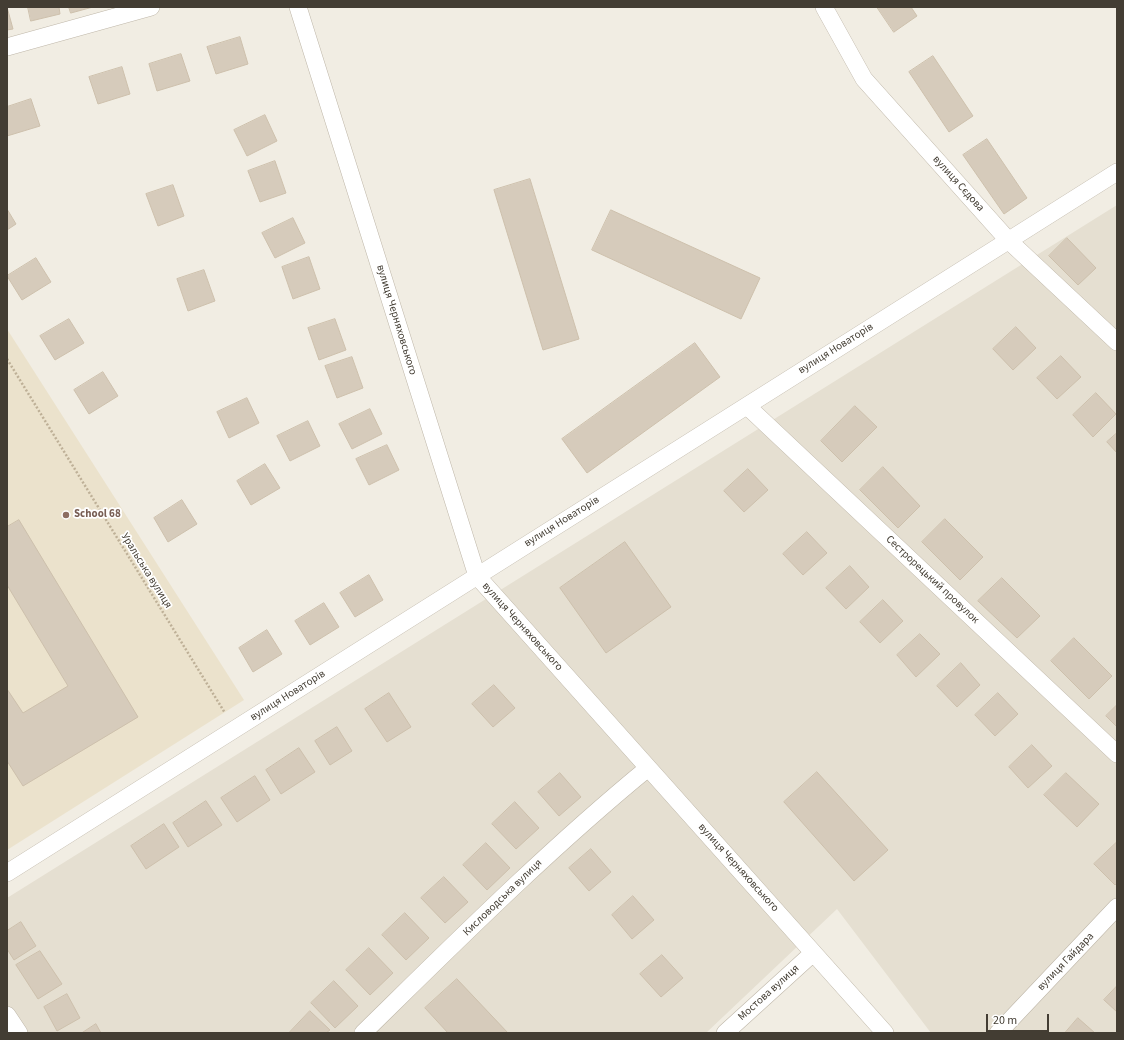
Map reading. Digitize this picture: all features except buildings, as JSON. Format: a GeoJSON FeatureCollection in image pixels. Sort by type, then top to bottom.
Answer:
{"type":"FeatureCollection","features":[{"type":"Feature","properties":{"kind":"street"},"geometry":{"type":"LineString","coordinates":[[7,47],[151,7]]}},
{"type":"Feature","properties":{"kind":"street","name":"вулиця Черняховського"},"geometry":{"type":"LineString","coordinates":[[298,7],[477,576],[884,1033]]}},
{"type":"Feature","properties":{"kind":"street","name":"вулиця Сєдова"},"geometry":{"type":"LineString","coordinates":[[824,7],[864,79],[1008,240],[1117,342]]}},
{"type":"Feature","properties":{"kind":"street","name":"вулиця Новаторів"},"geometry":{"type":"LineString","coordinates":[[7,873],[1117,172]]}},
{"type":"Feature","properties":{"kind":"street","name":"Сестрорецький провулок"},"geometry":{"type":"LineString","coordinates":[[747,406],[1117,754]]}},
{"type":"Feature","properties":{"kind":"street","name":"Кисловодська вулиця"},"geometry":{"type":"LineString","coordinates":[[363,1033],[508,891],[609,800],[648,768]]}},
{"type":"Feature","properties":{"kind":"street","name":"вулиця Гайдара"},"geometry":{"type":"LineString","coordinates":[[998,1033],[1117,907]]}},
{"type":"Feature","properties":{"kind":"street","name":"Мостова вулиця"},"geometry":{"type":"LineString","coordinates":[[725,1033],[813,953]]}},
{"type":"Feature","properties":{"kind":"street"},"geometry":{"type":"LineString","coordinates":[[7,1015],[19,1033]]}},
{"type":"Feature","properties":{"kind":"path","name":"Уральська вулиця"},"geometry":{"type":"LineString","coordinates":[[7,359],[235,730]]}},
{"type":"Feature","properties":{"kind":"shaded area"},"geometry":{"type":"Polygon","coordinates":[[[1117,205],[1117,1033],[931,1033],[837,909],[706,1033],[7,1033],[7,898],[1117,205]]]}},
{"type":"Feature","properties":{"kind":"shaded area","name":"School 68"},"geometry":{"type":"Polygon","coordinates":[[[7,329],[244,700],[7,850],[7,329]]]}},
{"type":"Feature","properties":{"kind":"place","name":"School 68"},"geometry":{"type":"Point","coordinates":[66,515]}}]}
